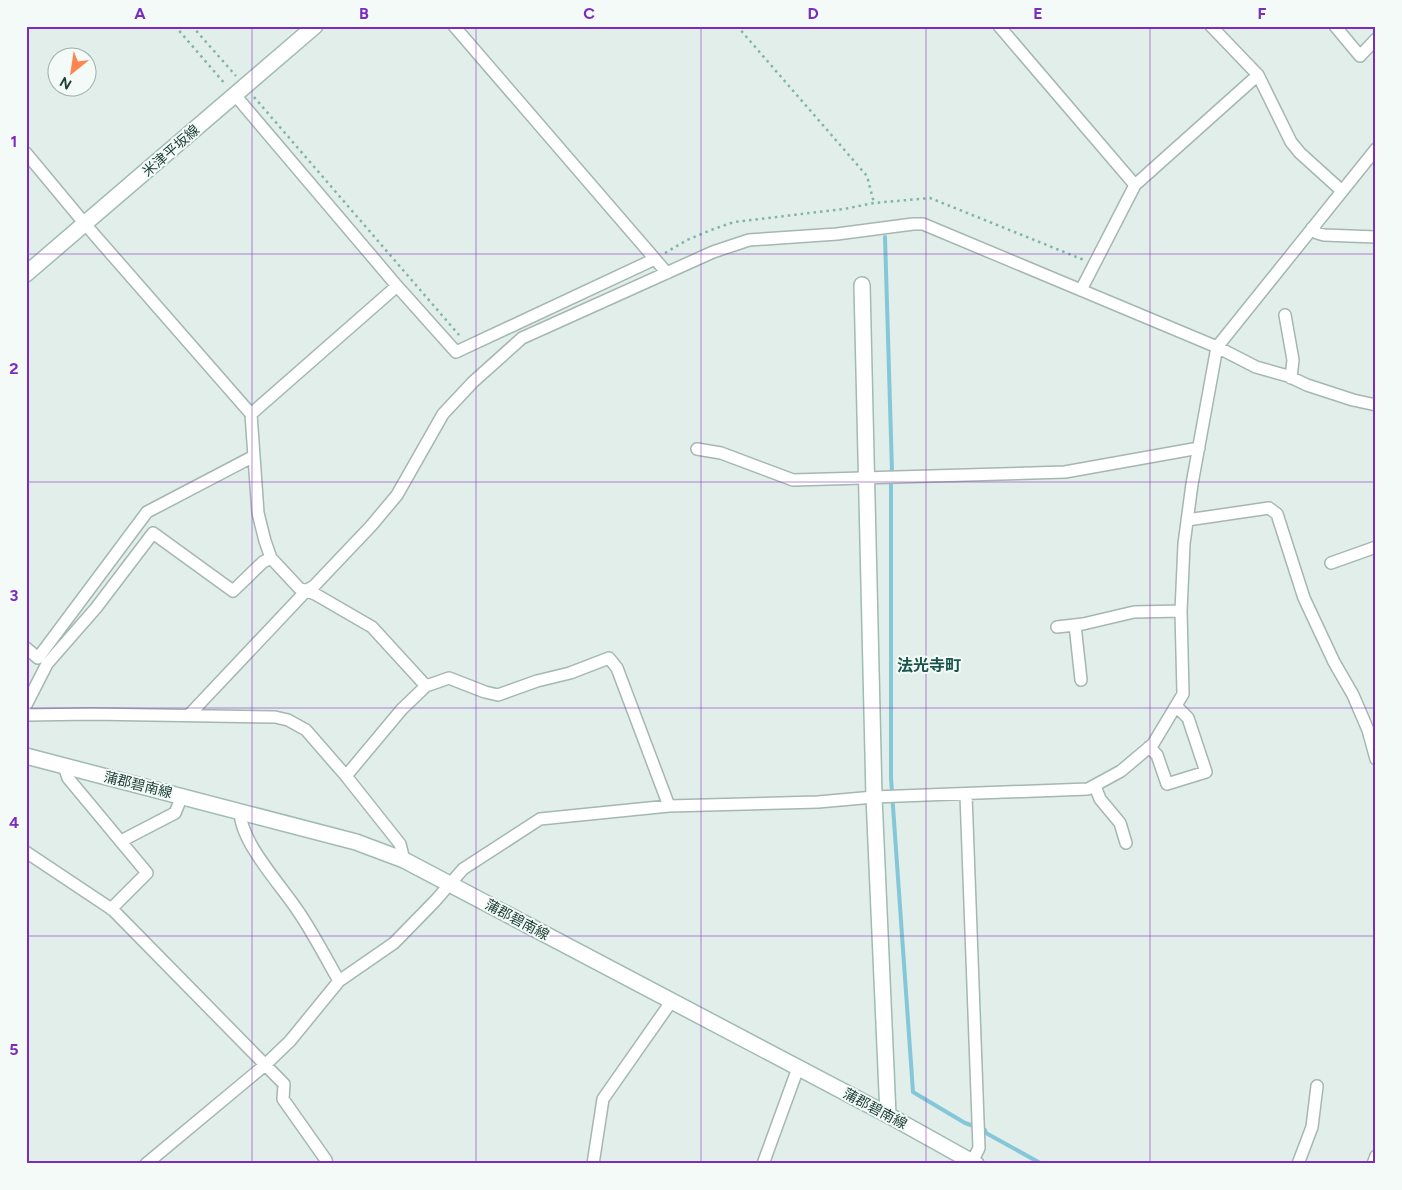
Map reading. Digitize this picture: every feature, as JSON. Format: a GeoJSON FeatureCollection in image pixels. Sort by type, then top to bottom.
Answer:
{"type":"FeatureCollection","features":[{"type":"Feature","properties":{"kind":"main road","name":"米津平坂線"},"geometry":{"type":"LineString","coordinates":[[26,274],[315,26]]}},
{"type":"Feature","properties":{"kind":"main road"},"geometry":{"type":"LineString","coordinates":[[862,285],[874,797],[888,1115]]}},
{"type":"Feature","properties":{"kind":"main road","name":"蒲郡碧南線"},"geometry":{"type":"LineString","coordinates":[[26,756],[356,842],[404,860],[888,1115],[974,1163]]}},
{"type":"Feature","properties":{"kind":"street"},"geometry":{"type":"LineString","coordinates":[[454,26],[667,273]]}},
{"type":"Feature","properties":{"kind":"street"},"geometry":{"type":"LineString","coordinates":[[1016,26],[1003,30],[1135,185]]}},
{"type":"Feature","properties":{"kind":"street"},"geometry":{"type":"LineString","coordinates":[[1211,26],[1258,75],[1292,142],[1300,153],[1342,191]]}},
{"type":"Feature","properties":{"kind":"street"},"geometry":{"type":"LineString","coordinates":[[1335,26],[1360,56],[1376,39]]}},
{"type":"Feature","properties":{"kind":"street"},"geometry":{"type":"LineString","coordinates":[[1081,290],[1135,185],[1258,75]]}},
{"type":"Feature","properties":{"kind":"street"},"geometry":{"type":"LineString","coordinates":[[240,91],[397,286],[456,352],[655,259]]}},
{"type":"Feature","properties":{"kind":"street"},"geometry":{"type":"LineString","coordinates":[[146,1164],[265,1065],[290,1041],[339,980],[394,943],[463,869],[540,818],[669,806],[818,802],[874,797],[1088,789],[1121,770],[1153,744],[1183,694],[1181,611],[1184,544],[1198,448],[1217,347],[1376,149]]}},
{"type":"Feature","properties":{"kind":"street"},"geometry":{"type":"LineString","coordinates":[[26,153],[85,224],[251,414],[258,513],[271,558],[299,588],[307,590],[372,627],[426,686]]}},
{"type":"Feature","properties":{"kind":"street"},"geometry":{"type":"LineString","coordinates":[[189,715],[307,590],[314,586],[397,496],[443,414],[473,382],[522,338],[713,252],[749,240],[837,234],[922,224],[1217,347],[1256,367],[1352,400],[1376,406]]}},
{"type":"Feature","properties":{"kind":"street"},"geometry":{"type":"LineString","coordinates":[[1312,228],[1317,233],[1324,235],[1376,236]]}},
{"type":"Feature","properties":{"kind":"street"},"geometry":{"type":"LineString","coordinates":[[251,414],[397,286]]}},
{"type":"Feature","properties":{"kind":"street"},"geometry":{"type":"LineString","coordinates":[[1284,315],[1294,360],[1291,378]]}},
{"type":"Feature","properties":{"kind":"street"},"geometry":{"type":"LineString","coordinates":[[697,450],[721,453],[792,480],[1065,472],[1198,448]]}},
{"type":"Feature","properties":{"kind":"street"},"geometry":{"type":"LineString","coordinates":[[26,648],[38,658],[148,512],[254,456]]}},
{"type":"Feature","properties":{"kind":"street"},"geometry":{"type":"LineString","coordinates":[[1187,520],[1269,508],[1277,514],[1304,598],[1334,662],[1353,695],[1368,730],[1376,759]]}},
{"type":"Feature","properties":{"kind":"street"},"geometry":{"type":"LineString","coordinates":[[26,705],[47,664],[96,608],[153,533],[233,591],[263,562],[271,558]]}},
{"type":"Feature","properties":{"kind":"street"},"geometry":{"type":"LineString","coordinates":[[1331,563],[1376,547]]}},
{"type":"Feature","properties":{"kind":"street"},"geometry":{"type":"LineString","coordinates":[[1056,627],[1075,625],[1134,612],[1181,611]]}},
{"type":"Feature","properties":{"kind":"street"},"geometry":{"type":"LineString","coordinates":[[1075,625],[1081,680]]}},
{"type":"Feature","properties":{"kind":"street"},"geometry":{"type":"LineString","coordinates":[[346,776],[402,709],[426,686],[450,678],[485,692],[498,695],[537,681],[570,673],[609,658],[617,668],[669,806]]}},
{"type":"Feature","properties":{"kind":"street"},"geometry":{"type":"LineString","coordinates":[[1149,747],[1157,756],[1167,784],[1206,772],[1188,718],[1176,706]]}},
{"type":"Feature","properties":{"kind":"street"},"geometry":{"type":"LineString","coordinates":[[26,715],[189,715],[275,717],[288,720],[306,730],[346,776],[400,844],[404,860]]}},
{"type":"Feature","properties":{"kind":"street"},"geometry":{"type":"LineString","coordinates":[[69,767],[66,772],[68,778],[147,873],[111,908]]}},
{"type":"Feature","properties":{"kind":"street"},"geometry":{"type":"LineString","coordinates":[[1095,786],[1100,799],[1120,823],[1126,843]]}},
{"type":"Feature","properties":{"kind":"street"},"geometry":{"type":"LineString","coordinates":[[966,795],[979,1148],[974,1163]]}},
{"type":"Feature","properties":{"kind":"street"},"geometry":{"type":"LineString","coordinates":[[120,841],[175,813],[182,796]]}},
{"type":"Feature","properties":{"kind":"street"},"geometry":{"type":"LineString","coordinates":[[240,812],[243,829],[261,860],[299,911],[339,980]]}},
{"type":"Feature","properties":{"kind":"street"},"geometry":{"type":"LineString","coordinates":[[26,852],[111,908],[284,1084],[284,1099],[327,1164]]}},
{"type":"Feature","properties":{"kind":"street"},"geometry":{"type":"LineString","coordinates":[[593,1164],[604,1099],[671,1002]]}},
{"type":"Feature","properties":{"kind":"street"},"geometry":{"type":"LineString","coordinates":[[762,1164],[798,1068]]}},
{"type":"Feature","properties":{"kind":"street"},"geometry":{"type":"LineString","coordinates":[[1298,1164],[1312,1127],[1317,1086]]}},
{"type":"Feature","properties":{"kind":"street"},"geometry":{"type":"LineString","coordinates":[[1373,1164],[1376,1156]]}},
{"type":"Feature","properties":{"kind":"path"},"geometry":{"type":"LineString","coordinates":[[175,26],[240,91],[469,347]]}},
{"type":"Feature","properties":{"kind":"path"},"geometry":{"type":"LineString","coordinates":[[192,26],[240,91]]}},
{"type":"Feature","properties":{"kind":"path"},"geometry":{"type":"LineString","coordinates":[[737,26],[867,176],[874,203]]}},
{"type":"Feature","properties":{"kind":"waterway"},"geometry":{"type":"LineString","coordinates":[[885,237],[892,471],[891,778],[913,1092],[965,1123],[985,1130],[986,1133],[1042,1164]]}},
{"type":"Feature","properties":{"kind":"district","name":"法光寺町"},"geometry":{"type":"Point","coordinates":[929,665]}}]}
